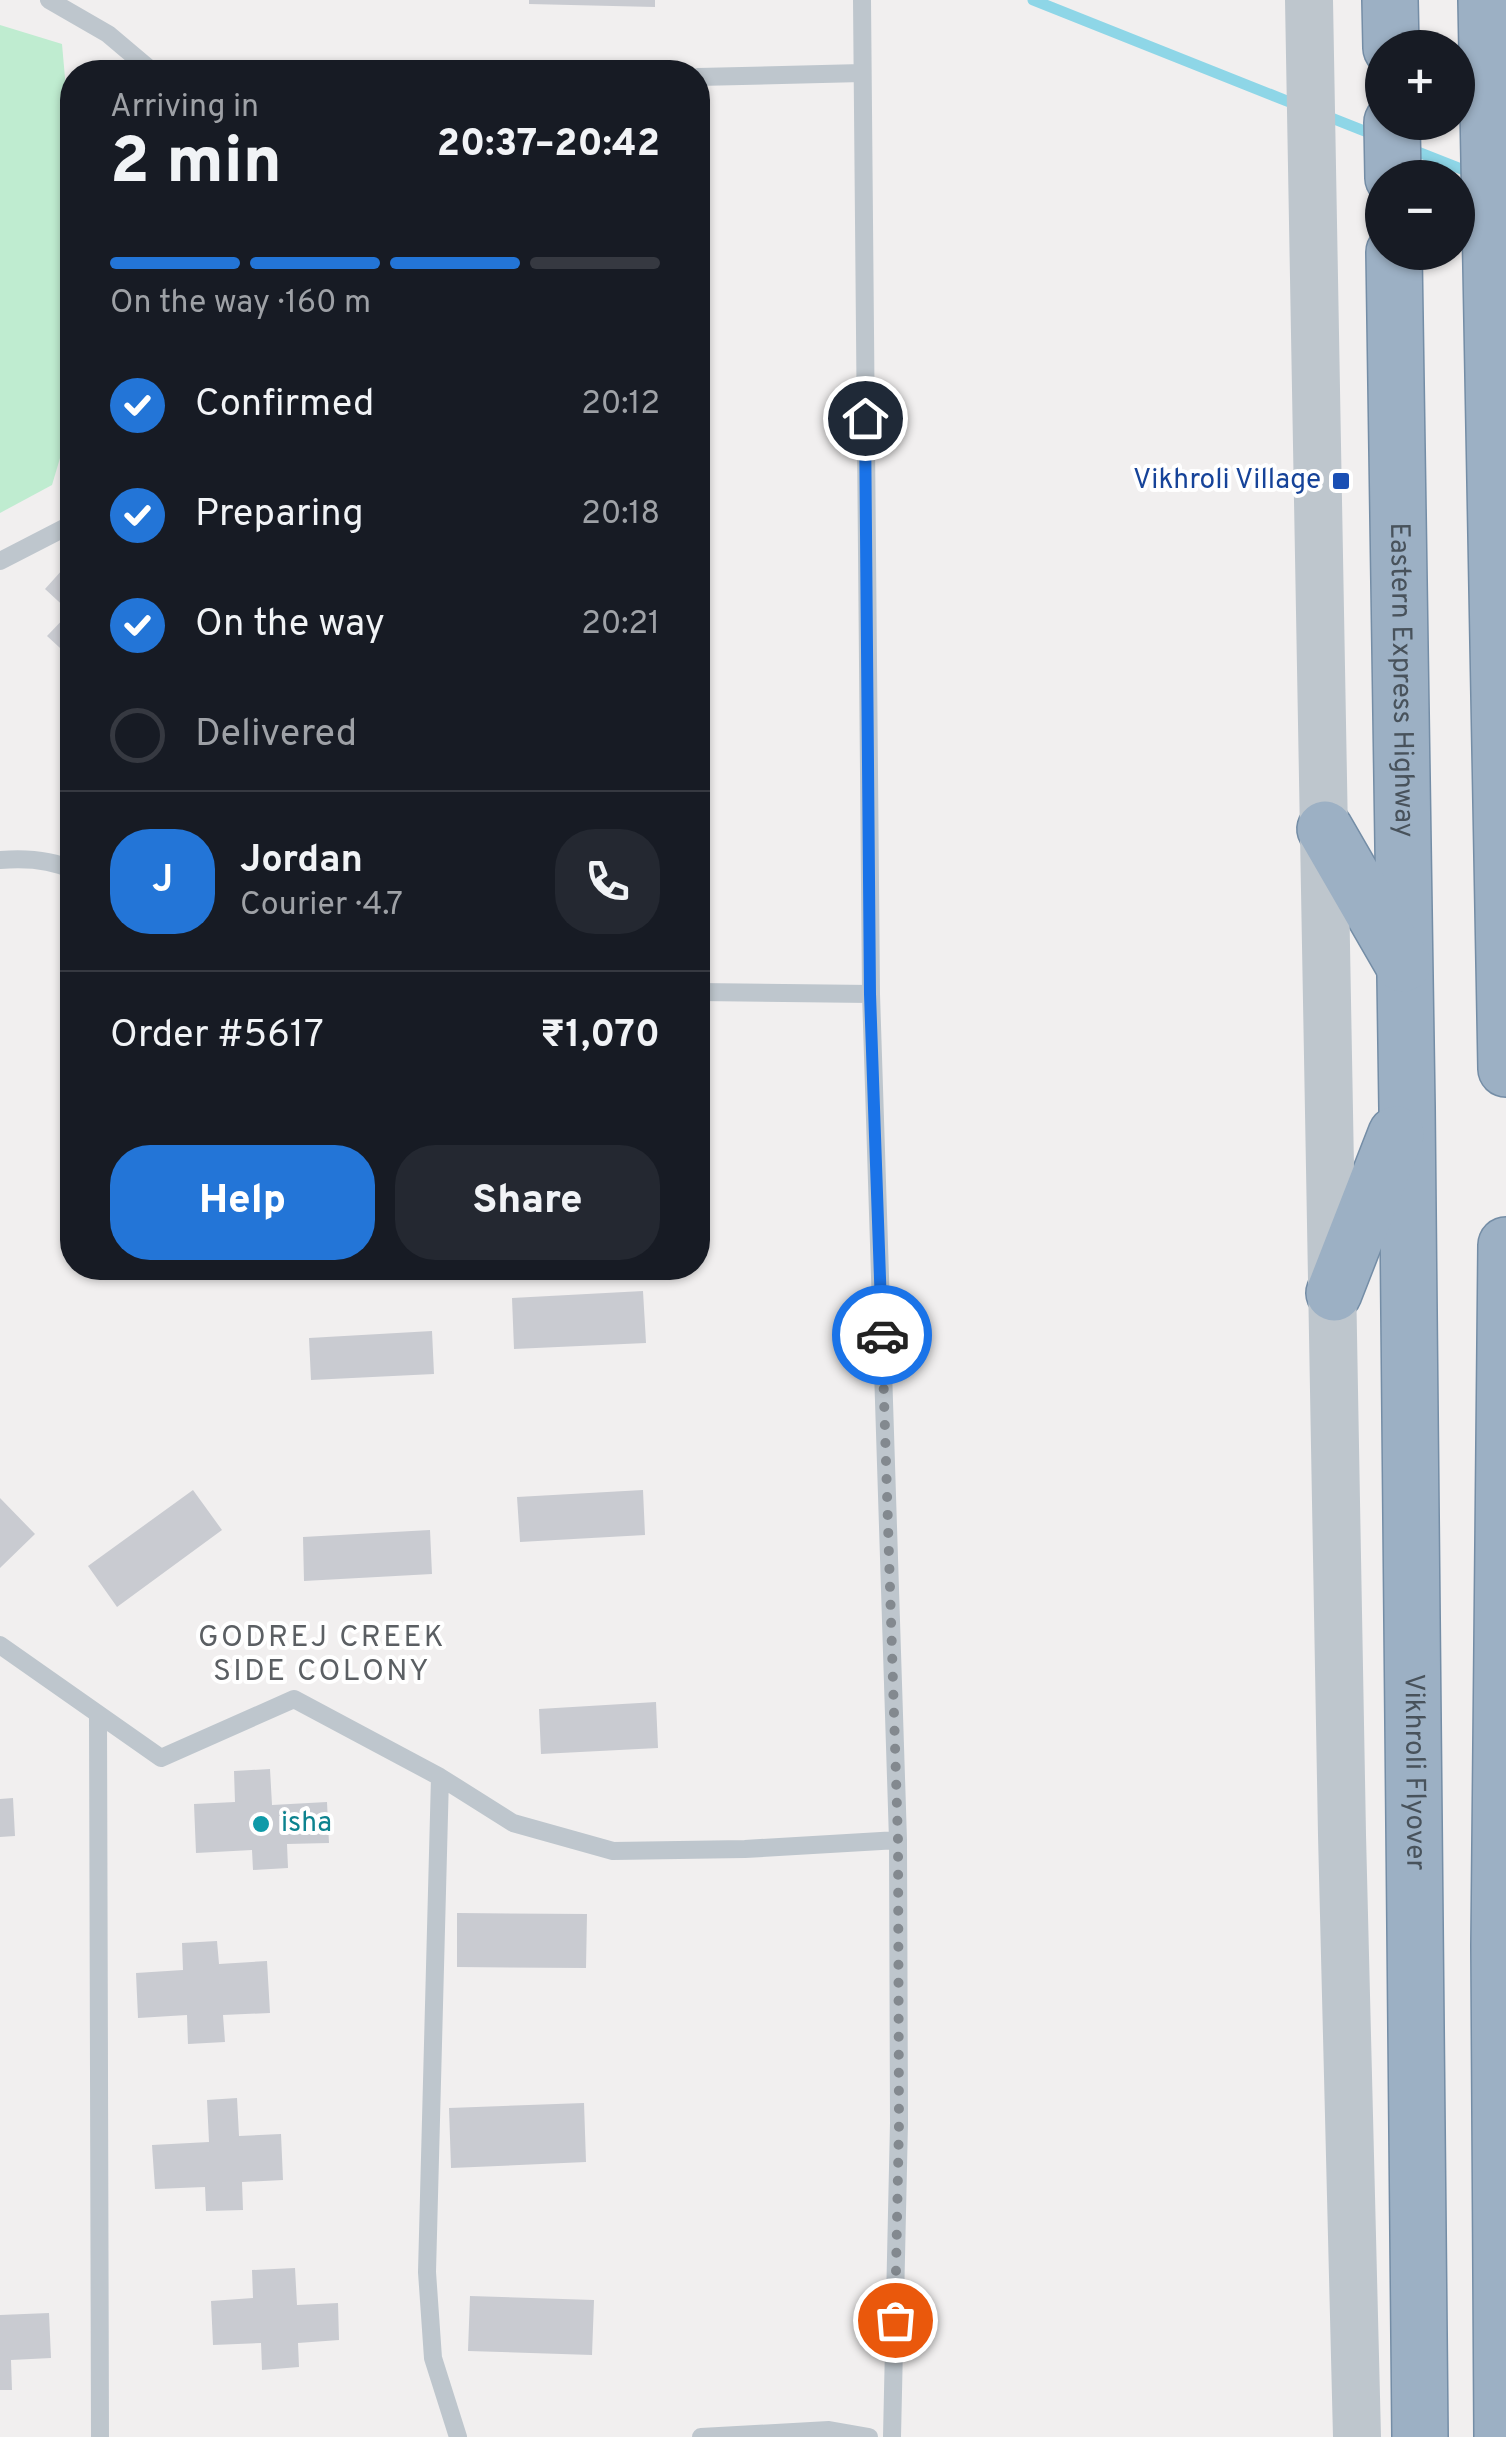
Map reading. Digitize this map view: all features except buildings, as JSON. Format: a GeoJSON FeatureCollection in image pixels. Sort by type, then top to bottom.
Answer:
{"type":"FeatureCollection","features":[{"type":"Feature","properties":{"kind":"highway"},"geometry":{"type":"LineString","coordinates":[[1390,0],[1390,30]]}},
{"type":"Feature","properties":{"kind":"highway"},"geometry":{"type":"LineString","coordinates":[[1486,0],[1506,1069]]}},
{"type":"Feature","properties":{"kind":"highway","name":"Eastern Express Highway"},"geometry":{"type":"LineString","coordinates":[[1394,270],[1407,1108]]}},
{"type":"Feature","properties":{"kind":"highway"},"geometry":{"type":"LineString","coordinates":[[1325,829],[1405,966]]}},
{"type":"Feature","properties":{"kind":"highway"},"geometry":{"type":"LineString","coordinates":[[1334,1293],[1407,1108]]}},
{"type":"Feature","properties":{"kind":"highway","name":"Vikhroli Flyover"},"geometry":{"type":"LineString","coordinates":[[1407,1108],[1420,2437]]}},
{"type":"Feature","properties":{"kind":"highway"},"geometry":{"type":"LineString","coordinates":[[1502,2437],[1498,1946],[1506,1244]]}},
{"type":"Feature","properties":{"kind":"street"},"geometry":{"type":"LineString","coordinates":[[1309,0],[1342,1854],[1357,2437]]}},
{"type":"Feature","properties":{"kind":"lane"},"geometry":{"type":"LineString","coordinates":[[49,0],[108,34],[139,60]]}},
{"type":"Feature","properties":{"kind":"lane"},"geometry":{"type":"LineString","coordinates":[[862,0],[870,994],[898,1840],[899,2123],[892,2437]]}},
{"type":"Feature","properties":{"kind":"lane"},"geometry":{"type":"LineString","coordinates":[[710,77],[862,72]]}},
{"type":"Feature","properties":{"kind":"lane"},"geometry":{"type":"LineString","coordinates":[[0,561],[60,530]]}},
{"type":"Feature","properties":{"kind":"lane"},"geometry":{"type":"LineString","coordinates":[[0,860],[21,858],[60,864]]}},
{"type":"Feature","properties":{"kind":"lane"},"geometry":{"type":"LineString","coordinates":[[710,992],[870,994]]}},
{"type":"Feature","properties":{"kind":"lane"},"geometry":{"type":"LineString","coordinates":[[0,1645],[160,1758],[294,1699],[440,1777],[514,1824],[613,1851],[745,1849],[898,1840]]}},
{"type":"Feature","properties":{"kind":"lane"},"geometry":{"type":"LineString","coordinates":[[98,1714],[100,2437]]}},
{"type":"Feature","properties":{"kind":"lane"},"geometry":{"type":"LineString","coordinates":[[440,1777],[427,2272],[433,2358],[458,2437]]}},
{"type":"Feature","properties":{"kind":"lane"},"geometry":{"type":"LineString","coordinates":[[702,2437],[829,2430],[869,2437]]}},
{"type":"Feature","properties":{"kind":"green space"},"geometry":{"type":"Polygon","coordinates":[[[0,25],[62,44],[63,60],[60,60],[60,458],[52,485],[0,513],[0,25]]]}},
{"type":"Feature","properties":{"kind":"waterway"},"geometry":{"type":"LineString","coordinates":[[1033,0],[1297,105]]}},
{"type":"Feature","properties":{"kind":"waterway"},"geometry":{"type":"LineString","coordinates":[[1324,115],[1365,131]]}},
{"type":"Feature","properties":{"kind":"waterway"},"geometry":{"type":"LineString","coordinates":[[1408,148],[1438,160]]}},
{"type":"Feature","properties":{"kind":"way so far"},"geometry":{"type":"LineString","coordinates":[[882,1335],[898,1840],[895,2320]]}},
{"type":"Feature","properties":{"kind":"place","name":"Vikhroli Village"},"geometry":{"type":"Point","coordinates":[1341,481]}},
{"type":"Feature","properties":{"kind":"place","name":"isha"},"geometry":{"type":"Point","coordinates":[261,1824]}},
{"type":"Feature","properties":{"kind":"district","name":"GODREJ CREEK SIDE COLONY"},"geometry":{"type":"Point","coordinates":[322,1655]}},
{"type":"Feature","properties":{"kind":"route"},"geometry":{"type":"LineString","coordinates":[[865,418],[870,994],[882,1335]]}}]}
